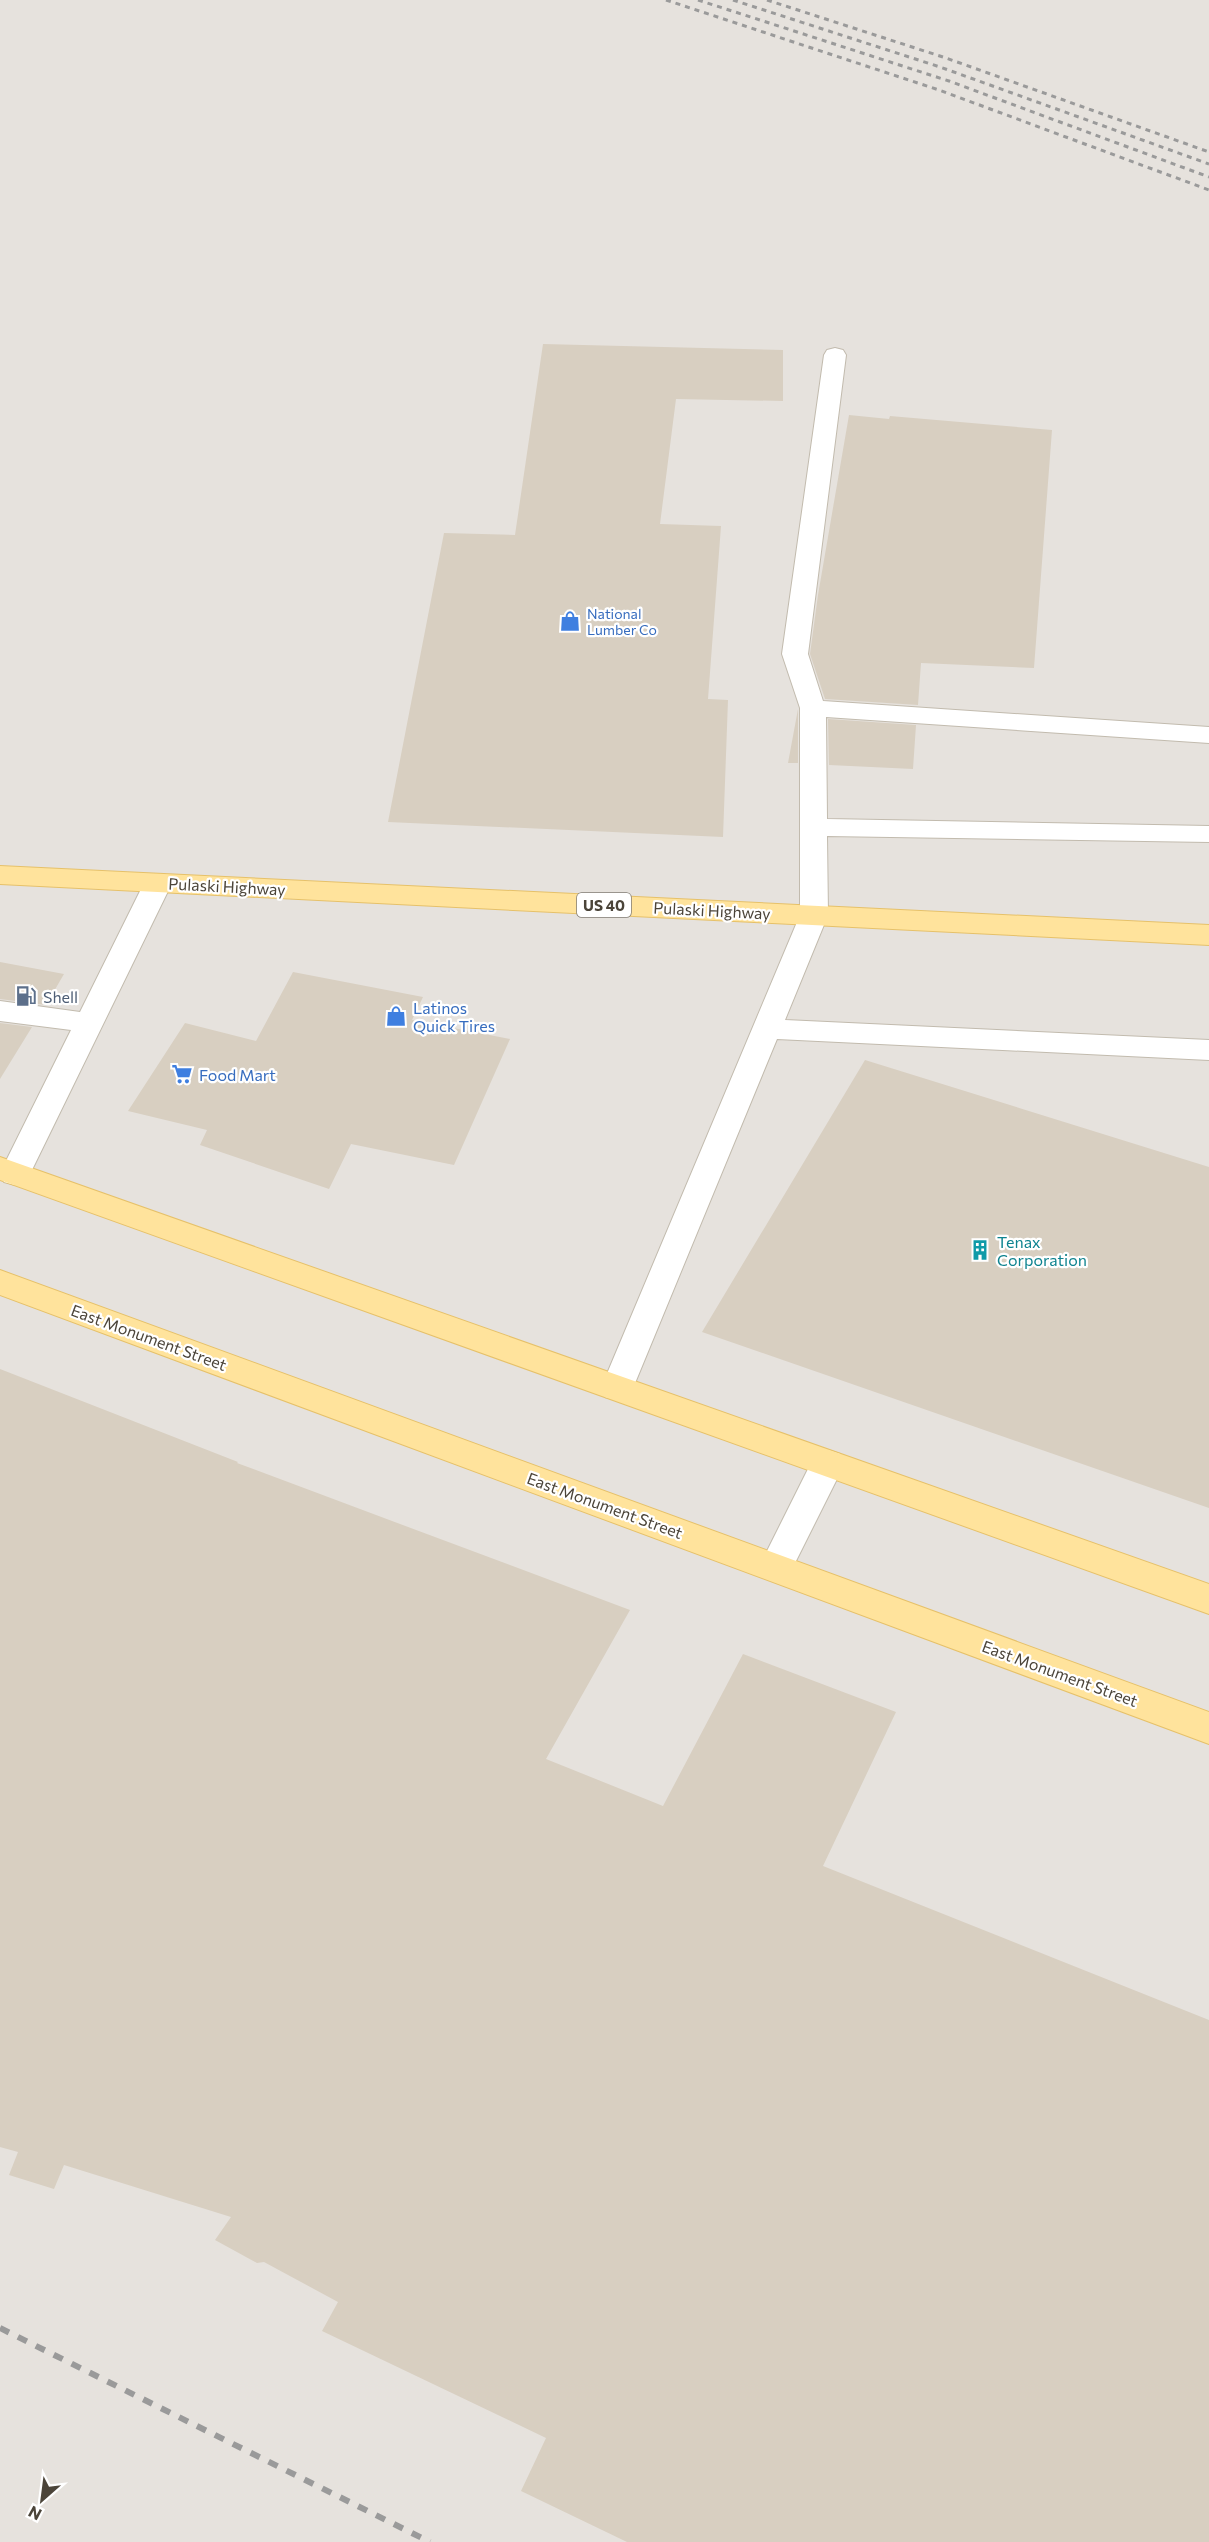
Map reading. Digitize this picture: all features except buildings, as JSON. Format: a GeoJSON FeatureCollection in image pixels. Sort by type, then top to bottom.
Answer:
{"type":"FeatureCollection","features":[{"type":"Feature","properties":{"kind":"main road","name":"Pulaski Highway"},"geometry":{"type":"LineString","coordinates":[[0,875],[1209,935]]}},
{"type":"Feature","properties":{"kind":"main road"},"geometry":{"type":"LineString","coordinates":[[8,1171],[1209,1599]]}},
{"type":"Feature","properties":{"kind":"main road","name":"East Monument Street"},"geometry":{"type":"LineString","coordinates":[[0,1282],[1209,1728]]}},
{"type":"Feature","properties":{"kind":"lane"},"geometry":{"type":"LineString","coordinates":[[617,1388],[814,915],[813,708],[795,654],[835,355]]}},
{"type":"Feature","properties":{"kind":"lane"},"geometry":{"type":"LineString","coordinates":[[813,708],[1209,735]]}},
{"type":"Feature","properties":{"kind":"lane"},"geometry":{"type":"LineString","coordinates":[[814,827],[1209,834]]}},
{"type":"Feature","properties":{"kind":"lane"},"geometry":{"type":"LineString","coordinates":[[8,1171],[89,1023],[158,883]]}},
{"type":"Feature","properties":{"kind":"lane"},"geometry":{"type":"LineString","coordinates":[[0,1011],[89,1023]]}},
{"type":"Feature","properties":{"kind":"lane"},"geometry":{"type":"LineString","coordinates":[[766,1029],[1209,1050]]}},
{"type":"Feature","properties":{"kind":"lane"},"geometry":{"type":"LineString","coordinates":[[776,1568],[828,1463]]}},
{"type":"Feature","properties":{"kind":"shaded area"},"geometry":{"type":"Polygon","coordinates":[[[0,0],[1209,0],[1209,2542],[0,2542],[0,0]]]}},
{"type":"Feature","properties":{"kind":"railway"},"geometry":{"type":"LineString","coordinates":[[666,0],[939,90],[1209,190]]}},
{"type":"Feature","properties":{"kind":"railway"},"geometry":{"type":"LineString","coordinates":[[698,0],[949,81],[1209,177]]}},
{"type":"Feature","properties":{"kind":"railway"},"geometry":{"type":"LineString","coordinates":[[733,0],[940,67],[1209,164]]}},
{"type":"Feature","properties":{"kind":"railway"},"geometry":{"type":"LineString","coordinates":[[767,0],[946,58],[1209,152]]}},
{"type":"Feature","properties":{"kind":"railway"},"geometry":{"type":"LineString","coordinates":[[0,2328],[430,2542]]}},
{"type":"Feature","properties":{"kind":"place","name":"National Lumber Co"},"geometry":{"type":"Point","coordinates":[570,621]}},
{"type":"Feature","properties":{"kind":"place","name":"Shell"},"geometry":{"type":"Point","coordinates":[26,996]}},
{"type":"Feature","properties":{"kind":"place","name":"Latinos Quick Tires"},"geometry":{"type":"Point","coordinates":[396,1016]}},
{"type":"Feature","properties":{"kind":"place","name":"Food Mart"},"geometry":{"type":"Point","coordinates":[182,1074]}},
{"type":"Feature","properties":{"kind":"place","name":"Tenax Corporation"},"geometry":{"type":"Point","coordinates":[980,1250]}}]}
